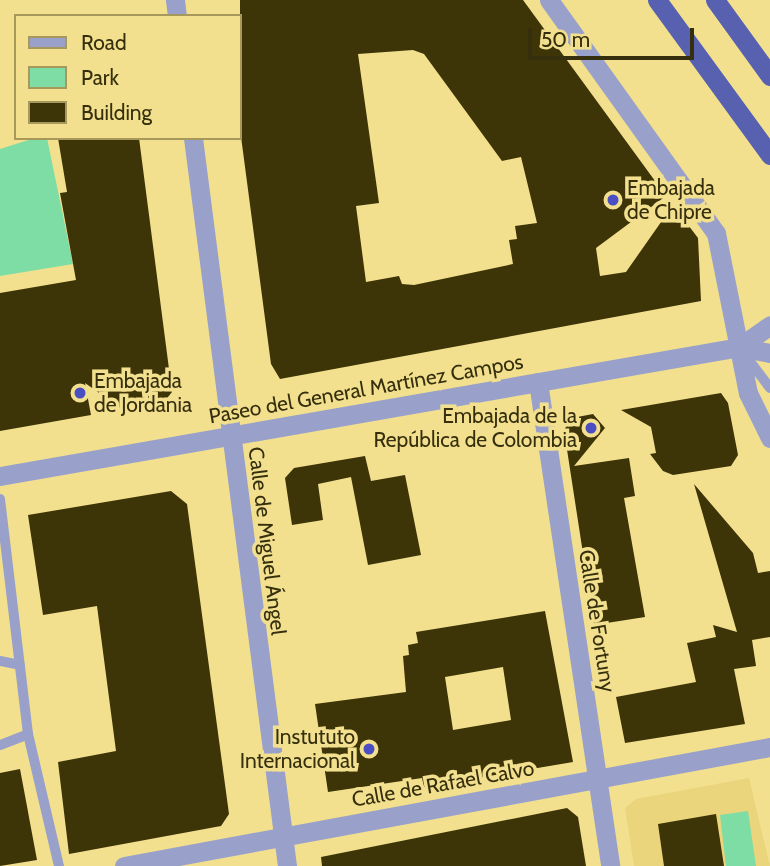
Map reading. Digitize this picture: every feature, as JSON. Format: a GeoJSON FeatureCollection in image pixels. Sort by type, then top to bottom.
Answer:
{"type":"FeatureCollection","features":[{"type":"Feature","properties":{"kind":"highway"},"geometry":{"type":"LineString","coordinates":[[657,0],[770,155]]}},
{"type":"Feature","properties":{"kind":"highway"},"geometry":{"type":"LineString","coordinates":[[715,0],[770,76]]}},
{"type":"Feature","properties":{"kind":"street"},"geometry":{"type":"LineString","coordinates":[[549,0],[716,233],[748,393],[770,438]]}},
{"type":"Feature","properties":{"kind":"street","name":"Calle de Miguel Ángel"},"geometry":{"type":"LineString","coordinates":[[193,140],[287,866]]}},
{"type":"Feature","properties":{"kind":"street"},"geometry":{"type":"LineString","coordinates":[[739,347],[770,324]]}},
{"type":"Feature","properties":{"kind":"street"},"geometry":{"type":"LineString","coordinates":[[739,347],[770,353]]}},
{"type":"Feature","properties":{"kind":"street","name":"Paseo del General Martínez Campos"},"geometry":{"type":"LineString","coordinates":[[0,476],[739,347]]}},
{"type":"Feature","properties":{"kind":"street","name":"Calle de Fortuny"},"geometry":{"type":"LineString","coordinates":[[538,382],[610,866]]}},
{"type":"Feature","properties":{"kind":"street","name":"Calle de Rafael Calvo"},"geometry":{"type":"LineString","coordinates":[[124,866],[770,747]]}},
{"type":"Feature","properties":{"kind":"lane"},"geometry":{"type":"LineString","coordinates":[[739,347],[770,388]]}},
{"type":"Feature","properties":{"kind":"lane"},"geometry":{"type":"LineString","coordinates":[[0,499],[28,733],[59,866]]}},
{"type":"Feature","properties":{"kind":"lane"},"geometry":{"type":"LineString","coordinates":[[0,661],[20,664]]}},
{"type":"Feature","properties":{"kind":"lane"},"geometry":{"type":"LineString","coordinates":[[0,745],[28,733]]}},
{"type":"Feature","properties":{"kind":"shaded area"},"geometry":{"type":"Polygon","coordinates":[[[749,778],[770,866],[634,866],[625,808],[636,799],[749,778]]]}},
{"type":"Feature","properties":{"kind":"green space"},"geometry":{"type":"Polygon","coordinates":[[[29,140],[47,140],[73,264],[0,276],[0,149],[29,140]]]}},
{"type":"Feature","properties":{"kind":"green space"},"geometry":{"type":"Polygon","coordinates":[[[748,811],[756,866],[726,866],[720,815],[748,811]]]}},
{"type":"Feature","properties":{"kind":"building"},"geometry":{"type":"Polygon","coordinates":[[[240,0],[523,0],[666,196],[596,248],[600,276],[626,272],[673,205],[698,238],[701,301],[280,379],[271,364],[241,140],[240,0]],[[413,50],[358,54],[379,203],[356,206],[366,282],[399,276],[402,284],[414,285],[513,264],[509,240],[517,239],[515,226],[537,223],[521,157],[502,161],[424,54],[413,50]]]}},
{"type":"Feature","properties":{"kind":"building"},"geometry":{"type":"Polygon","coordinates":[[[58,140],[139,140],[172,392],[164,402],[122,409],[85,383],[91,415],[0,431],[0,293],[76,280],[60,193],[67,192],[58,140]]]}},
{"type":"Feature","properties":{"kind":"building"},"geometry":{"type":"Polygon","coordinates":[[[721,393],[728,403],[738,455],[731,466],[673,475],[663,471],[650,454],[656,453],[651,427],[621,410],[721,393]]]}},
{"type":"Feature","properties":{"kind":"building"},"geometry":{"type":"Polygon","coordinates":[[[593,414],[605,428],[574,466],[629,458],[635,496],[624,498],[645,617],[594,625],[564,430],[572,418],[593,414]]]}},
{"type":"Feature","properties":{"kind":"building"},"geometry":{"type":"Polygon","coordinates":[[[365,456],[371,481],[405,475],[421,555],[368,565],[351,477],[318,484],[323,520],[292,525],[285,478],[294,468],[365,456]]]}},
{"type":"Feature","properties":{"kind":"building"},"geometry":{"type":"Polygon","coordinates":[[[694,484],[753,553],[758,573],[770,571],[770,637],[752,640],[756,666],[734,669],[745,724],[625,743],[616,697],[696,682],[687,643],[716,637],[713,625],[737,632],[694,484]]]}},
{"type":"Feature","properties":{"kind":"building"},"geometry":{"type":"Polygon","coordinates":[[[171,491],[187,504],[229,814],[221,826],[69,854],[58,762],[116,751],[97,606],[43,615],[28,515],[171,491]]]}},
{"type":"Feature","properties":{"kind":"building"},"geometry":{"type":"Polygon","coordinates":[[[545,611],[573,762],[424,787],[422,778],[328,792],[315,704],[406,692],[403,656],[409,655],[408,645],[418,643],[416,632],[545,611]],[[503,667],[445,677],[453,730],[511,720],[503,667]]]}},
{"type":"Feature","properties":{"kind":"building"},"geometry":{"type":"Polygon","coordinates":[[[20,769],[37,860],[0,866],[0,773],[20,769]]]}},
{"type":"Feature","properties":{"kind":"building"},"geometry":{"type":"Polygon","coordinates":[[[567,808],[578,817],[586,866],[322,866],[321,857],[567,808]]]}},
{"type":"Feature","properties":{"kind":"building"},"geometry":{"type":"Polygon","coordinates":[[[716,814],[724,866],[664,866],[658,824],[716,814]]]}},
{"type":"Feature","properties":{"kind":"place","name":"Embajada de Chipre"},"geometry":{"type":"Point","coordinates":[613,200]}},
{"type":"Feature","properties":{"kind":"place","name":"Embajada de Jordania"},"geometry":{"type":"Point","coordinates":[80,393]}},
{"type":"Feature","properties":{"kind":"place","name":"Embajada de la República de Colombia"},"geometry":{"type":"Point","coordinates":[591,428]}},
{"type":"Feature","properties":{"kind":"place","name":"Instututo Internacional"},"geometry":{"type":"Point","coordinates":[369,749]}}]}
